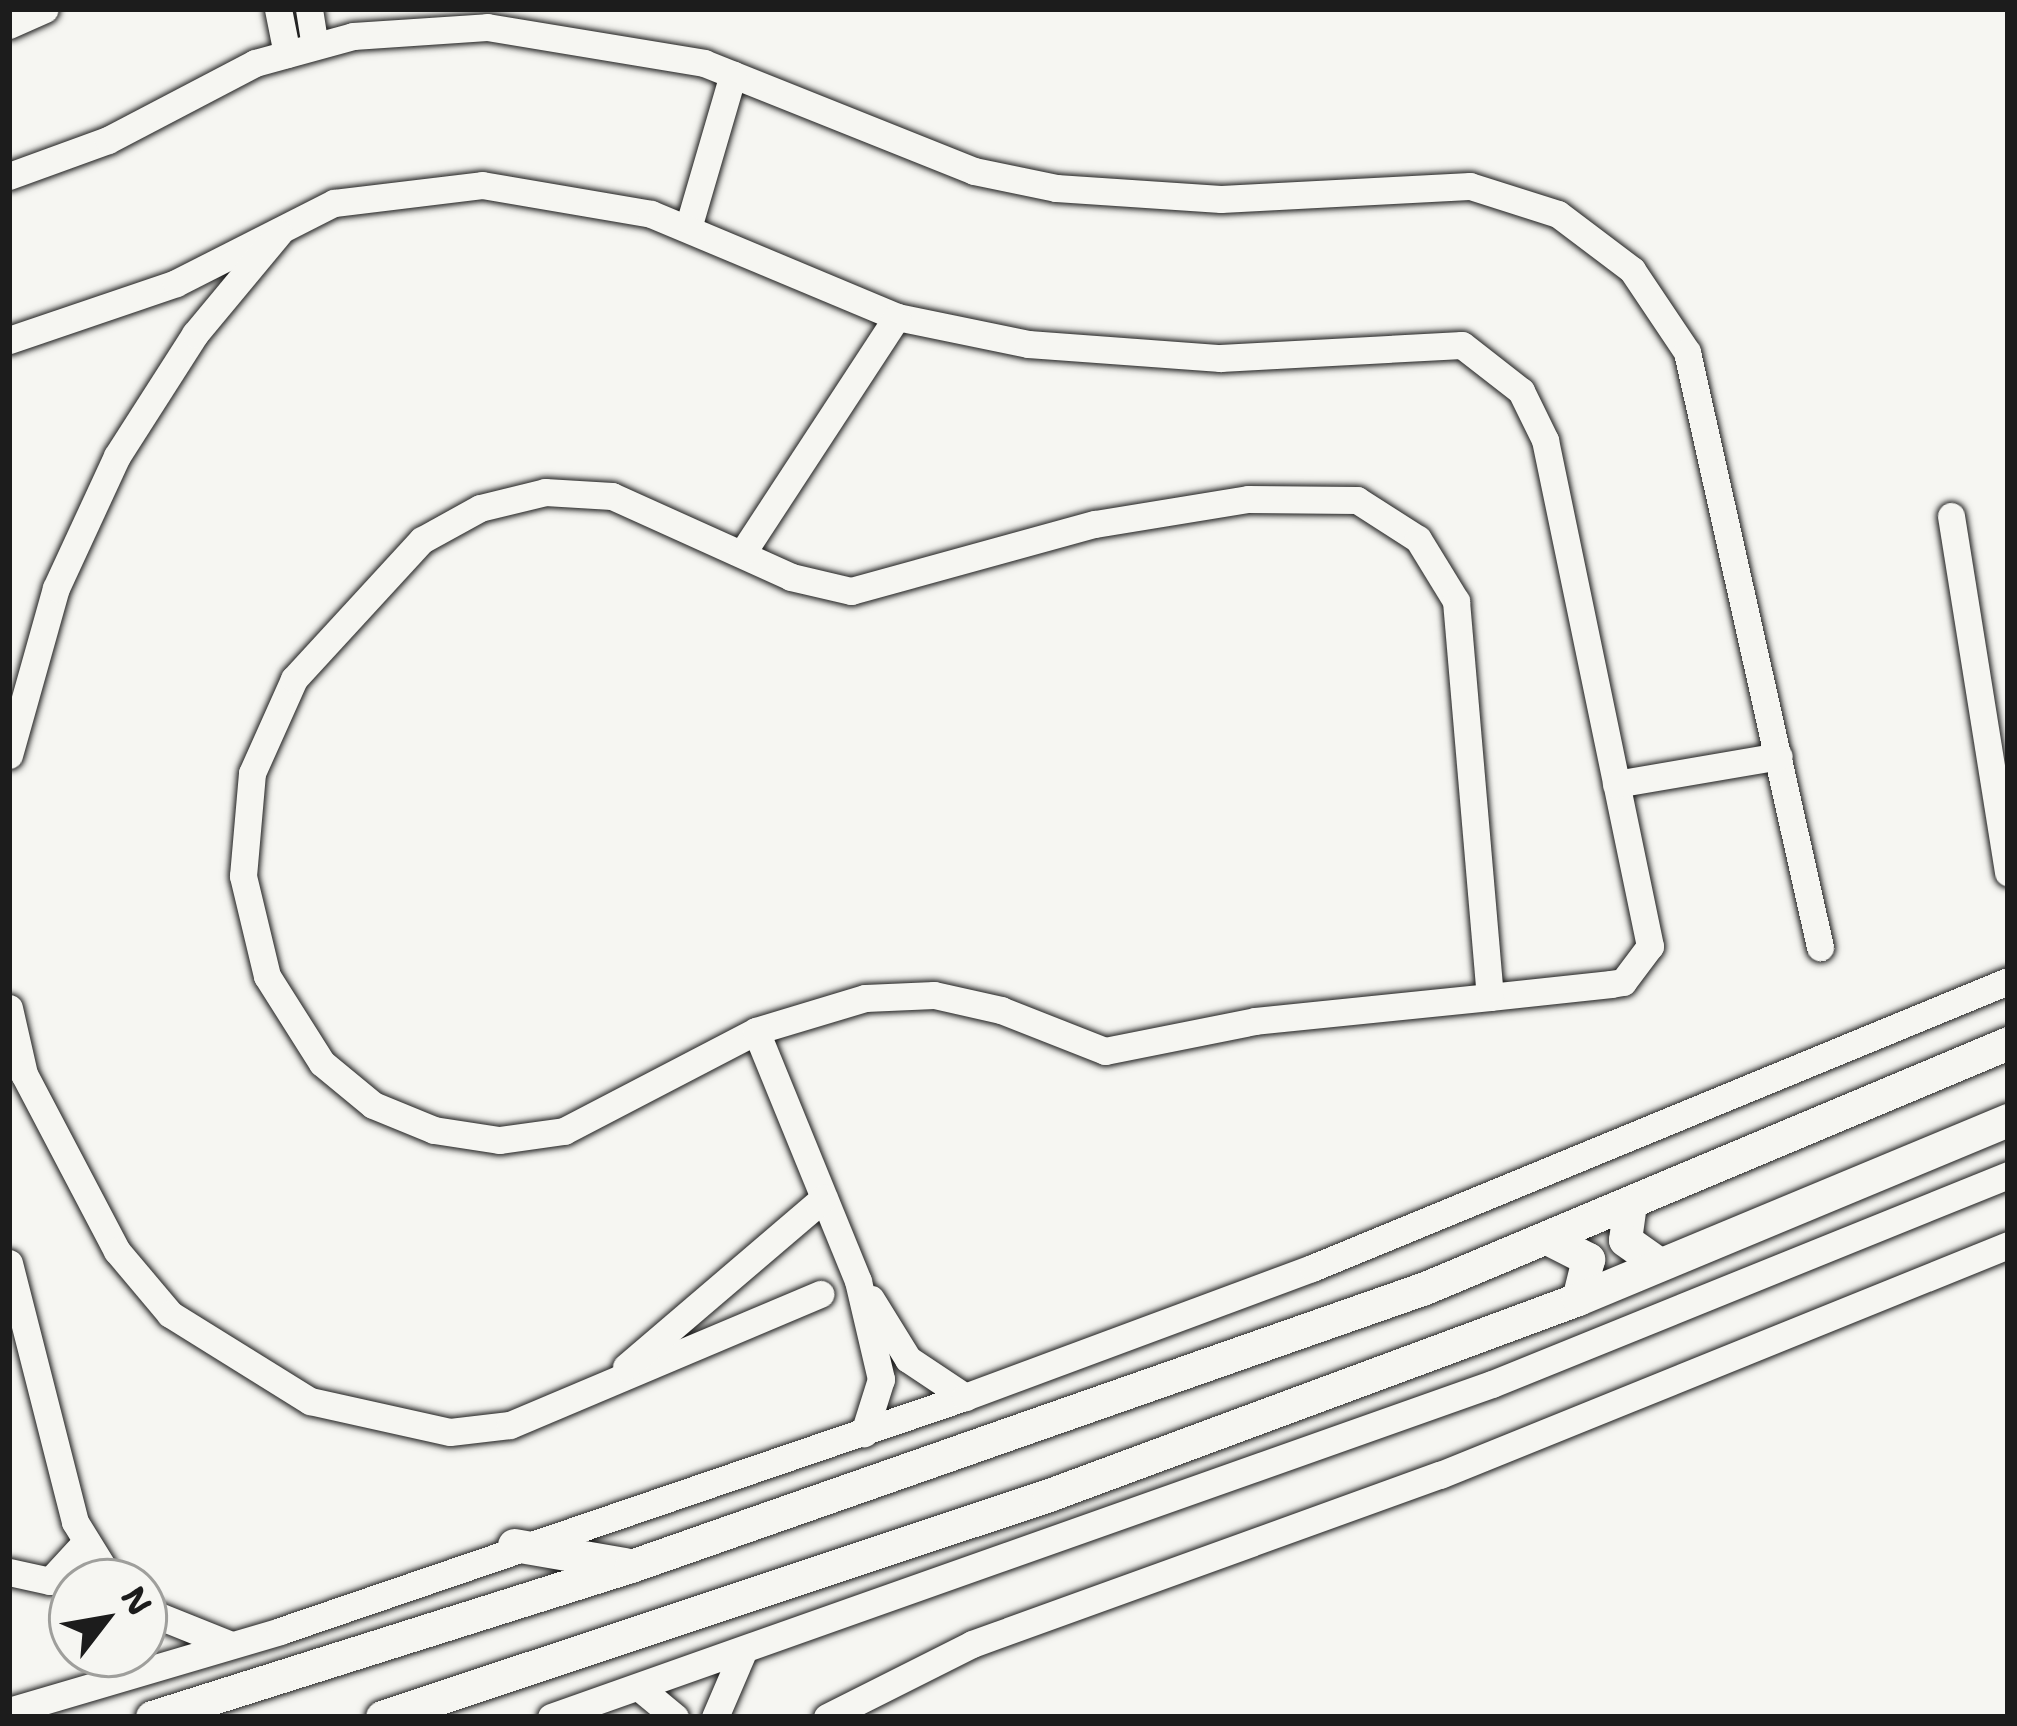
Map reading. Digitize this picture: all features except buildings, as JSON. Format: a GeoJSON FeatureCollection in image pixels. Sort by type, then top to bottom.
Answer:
{"type":"FeatureCollection","features":[{"type":"Feature","properties":{"kind":"main road"},"geometry":{"type":"LineString","coordinates":[[152,1717],[631,1566],[1551,1240],[2008,1042]]}},
{"type":"Feature","properties":{"kind":"main road"},"geometry":{"type":"LineString","coordinates":[[382,1717],[881,1555],[1578,1299],[2008,1120]]}},
{"type":"Feature","properties":{"kind":"main road"},"geometry":{"type":"LineString","coordinates":[[1630,1204],[1625,1240],[1659,1264]]}},
{"type":"Feature","properties":{"kind":"main road"},"geometry":{"type":"LineString","coordinates":[[1551,1240],[1588,1259],[1578,1299]]}},
{"type":"Feature","properties":{"kind":"main road"},"geometry":{"type":"LineString","coordinates":[[514,1545],[631,1566]]}},
{"type":"Feature","properties":{"kind":"street"},"geometry":{"type":"LineString","coordinates":[[9,25],[45,9]]}},
{"type":"Feature","properties":{"kind":"street"},"geometry":{"type":"LineString","coordinates":[[278,9],[287,53]]}},
{"type":"Feature","properties":{"kind":"street"},"geometry":{"type":"LineString","coordinates":[[309,9],[315,45]]}},
{"type":"Feature","properties":{"kind":"street"},"geometry":{"type":"LineString","coordinates":[[9,176],[287,53],[315,45],[505,28],[633,44],[733,74],[974,172],[1056,188],[1221,200],[1470,186],[1598,239],[1687,352],[1820,947]]}},
{"type":"Feature","properties":{"kind":"street"},"geometry":{"type":"LineString","coordinates":[[688,228],[733,74]]}},
{"type":"Feature","properties":{"kind":"street"},"geometry":{"type":"LineString","coordinates":[[9,340],[176,283],[288,223],[377,193],[482,185],[596,199],[688,228],[897,317],[1124,355],[1437,340],[1484,356],[1521,392],[1545,440],[1649,946],[1642,969],[1623,982],[1490,997],[1256,1021],[1148,1050],[1105,1051],[934,995],[865,998],[756,1031],[564,1131],[499,1140],[434,1130],[374,1105],[322,1064],[267,976],[243,876],[252,772],[294,679],[422,539],[480,508],[545,492],[611,496],[743,552],[850,590],[1096,524],[1248,499],[1357,500],[1390,516],[1456,601],[1490,997]]}},
{"type":"Feature","properties":{"kind":"street"},"geometry":{"type":"LineString","coordinates":[[9,755],[56,588],[117,456],[195,334],[288,223]]}},
{"type":"Feature","properties":{"kind":"street"},"geometry":{"type":"LineString","coordinates":[[743,552],[897,317]]}},
{"type":"Feature","properties":{"kind":"street"},"geometry":{"type":"LineString","coordinates":[[1951,516],[2008,872]]}},
{"type":"Feature","properties":{"kind":"street"},"geometry":{"type":"LineString","coordinates":[[1616,784],[1779,756]]}},
{"type":"Feature","properties":{"kind":"street"},"geometry":{"type":"LineString","coordinates":[[9,1711],[233,1645],[514,1545],[864,1433],[1312,1268],[2008,981]]}},
{"type":"Feature","properties":{"kind":"street"},"geometry":{"type":"LineString","coordinates":[[9,1009],[24,1074],[117,1251],[170,1314],[236,1364],[310,1401],[450,1432],[510,1425],[820,1294]]}},
{"type":"Feature","properties":{"kind":"street"},"geometry":{"type":"LineString","coordinates":[[756,1031],[858,1282],[881,1379],[864,1433]]}},
{"type":"Feature","properties":{"kind":"street"},"geometry":{"type":"LineString","coordinates":[[551,1717],[641,1690],[1492,1384],[2008,1175]]}},
{"type":"Feature","properties":{"kind":"street"},"geometry":{"type":"LineString","coordinates":[[606,1384],[824,1198]]}},
{"type":"Feature","properties":{"kind":"street"},"geometry":{"type":"LineString","coordinates":[[827,1717],[972,1644],[1462,1466],[2008,1245]]}},
{"type":"Feature","properties":{"kind":"street"},"geometry":{"type":"LineString","coordinates":[[9,1263],[85,1543],[95,1558]]}},
{"type":"Feature","properties":{"kind":"street"},"geometry":{"type":"LineString","coordinates":[[858,1282],[908,1358],[965,1396]]}},
{"type":"Feature","properties":{"kind":"street"},"geometry":{"type":"LineString","coordinates":[[9,1572],[50,1581],[85,1543]]}},
{"type":"Feature","properties":{"kind":"street"},"geometry":{"type":"LineString","coordinates":[[168,1619],[233,1645]]}},
{"type":"Feature","properties":{"kind":"street"},"geometry":{"type":"LineString","coordinates":[[715,1717],[742,1654]]}},
{"type":"Feature","properties":{"kind":"street"},"geometry":{"type":"LineString","coordinates":[[641,1690],[675,1717]]}}]}
